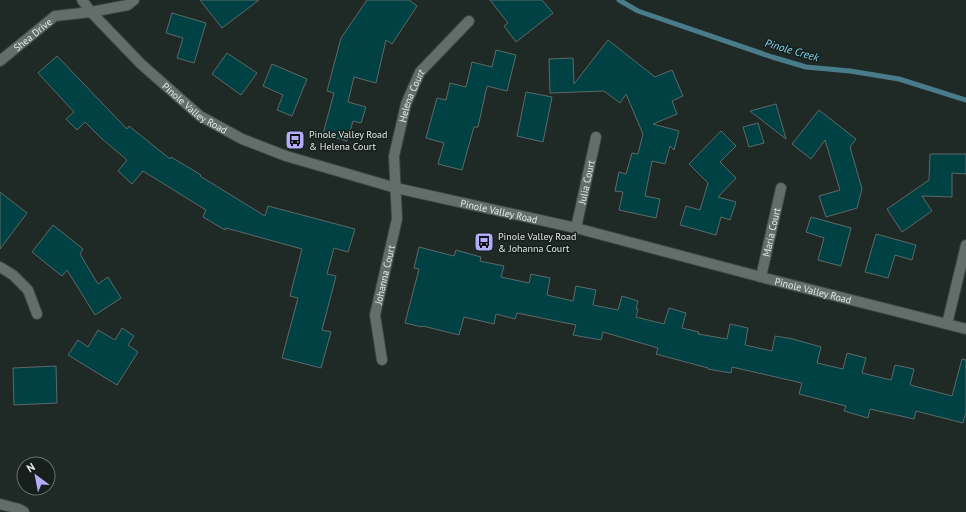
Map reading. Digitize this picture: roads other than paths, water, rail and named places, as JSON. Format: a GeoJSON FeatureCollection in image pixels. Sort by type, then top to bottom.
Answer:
{"type":"FeatureCollection","features":[{"type":"Feature","properties":{"kind":"main road","name":"Pinole Valley Road"},"geometry":{"type":"LineString","coordinates":[[82,0],[141,64],[200,116],[242,139],[286,156],[396,188],[576,228],[966,329]]}},
{"type":"Feature","properties":{"kind":"main road","name":"Shea Drive"},"geometry":{"type":"LineString","coordinates":[[0,61],[55,16],[92,12],[128,5],[134,0]]}},
{"type":"Feature","properties":{"kind":"main road","name":"Helena Court"},"geometry":{"type":"LineString","coordinates":[[396,188],[394,156],[406,104],[420,72],[469,21]]}},
{"type":"Feature","properties":{"kind":"main road","name":"Julia Court"},"geometry":{"type":"LineString","coordinates":[[576,228],[596,137]]}},
{"type":"Feature","properties":{"kind":"main road","name":"Johanna Court"},"geometry":{"type":"LineString","coordinates":[[382,360],[375,316],[397,219],[396,188]]}},
{"type":"Feature","properties":{"kind":"main road","name":"Maria Court"},"geometry":{"type":"LineString","coordinates":[[761,277],[782,188]]}},
{"type":"Feature","properties":{"kind":"main road"},"geometry":{"type":"LineString","coordinates":[[947,324],[966,244]]}},
{"type":"Feature","properties":{"kind":"main road"},"geometry":{"type":"LineString","coordinates":[[0,268],[13,275],[28,290],[37,314]]}},
{"type":"Feature","properties":{"kind":"main road"},"geometry":{"type":"LineString","coordinates":[[0,504],[19,509],[24,512]]}},
{"type":"Feature","properties":{"kind":"waterway","name":"Pinole Creek"},"geometry":{"type":"LineString","coordinates":[[619,0],[638,11],[772,57],[806,67],[850,71],[899,79],[966,100]]}},
{"type":"Feature","properties":{"kind":"place","name":"Pinole Valley Road & Helena Court"},"geometry":{"type":"Point","coordinates":[295,140]}},
{"type":"Feature","properties":{"kind":"place","name":"Pinole Valley Road & Johanna Court"},"geometry":{"type":"Point","coordinates":[484,242]}}]}
